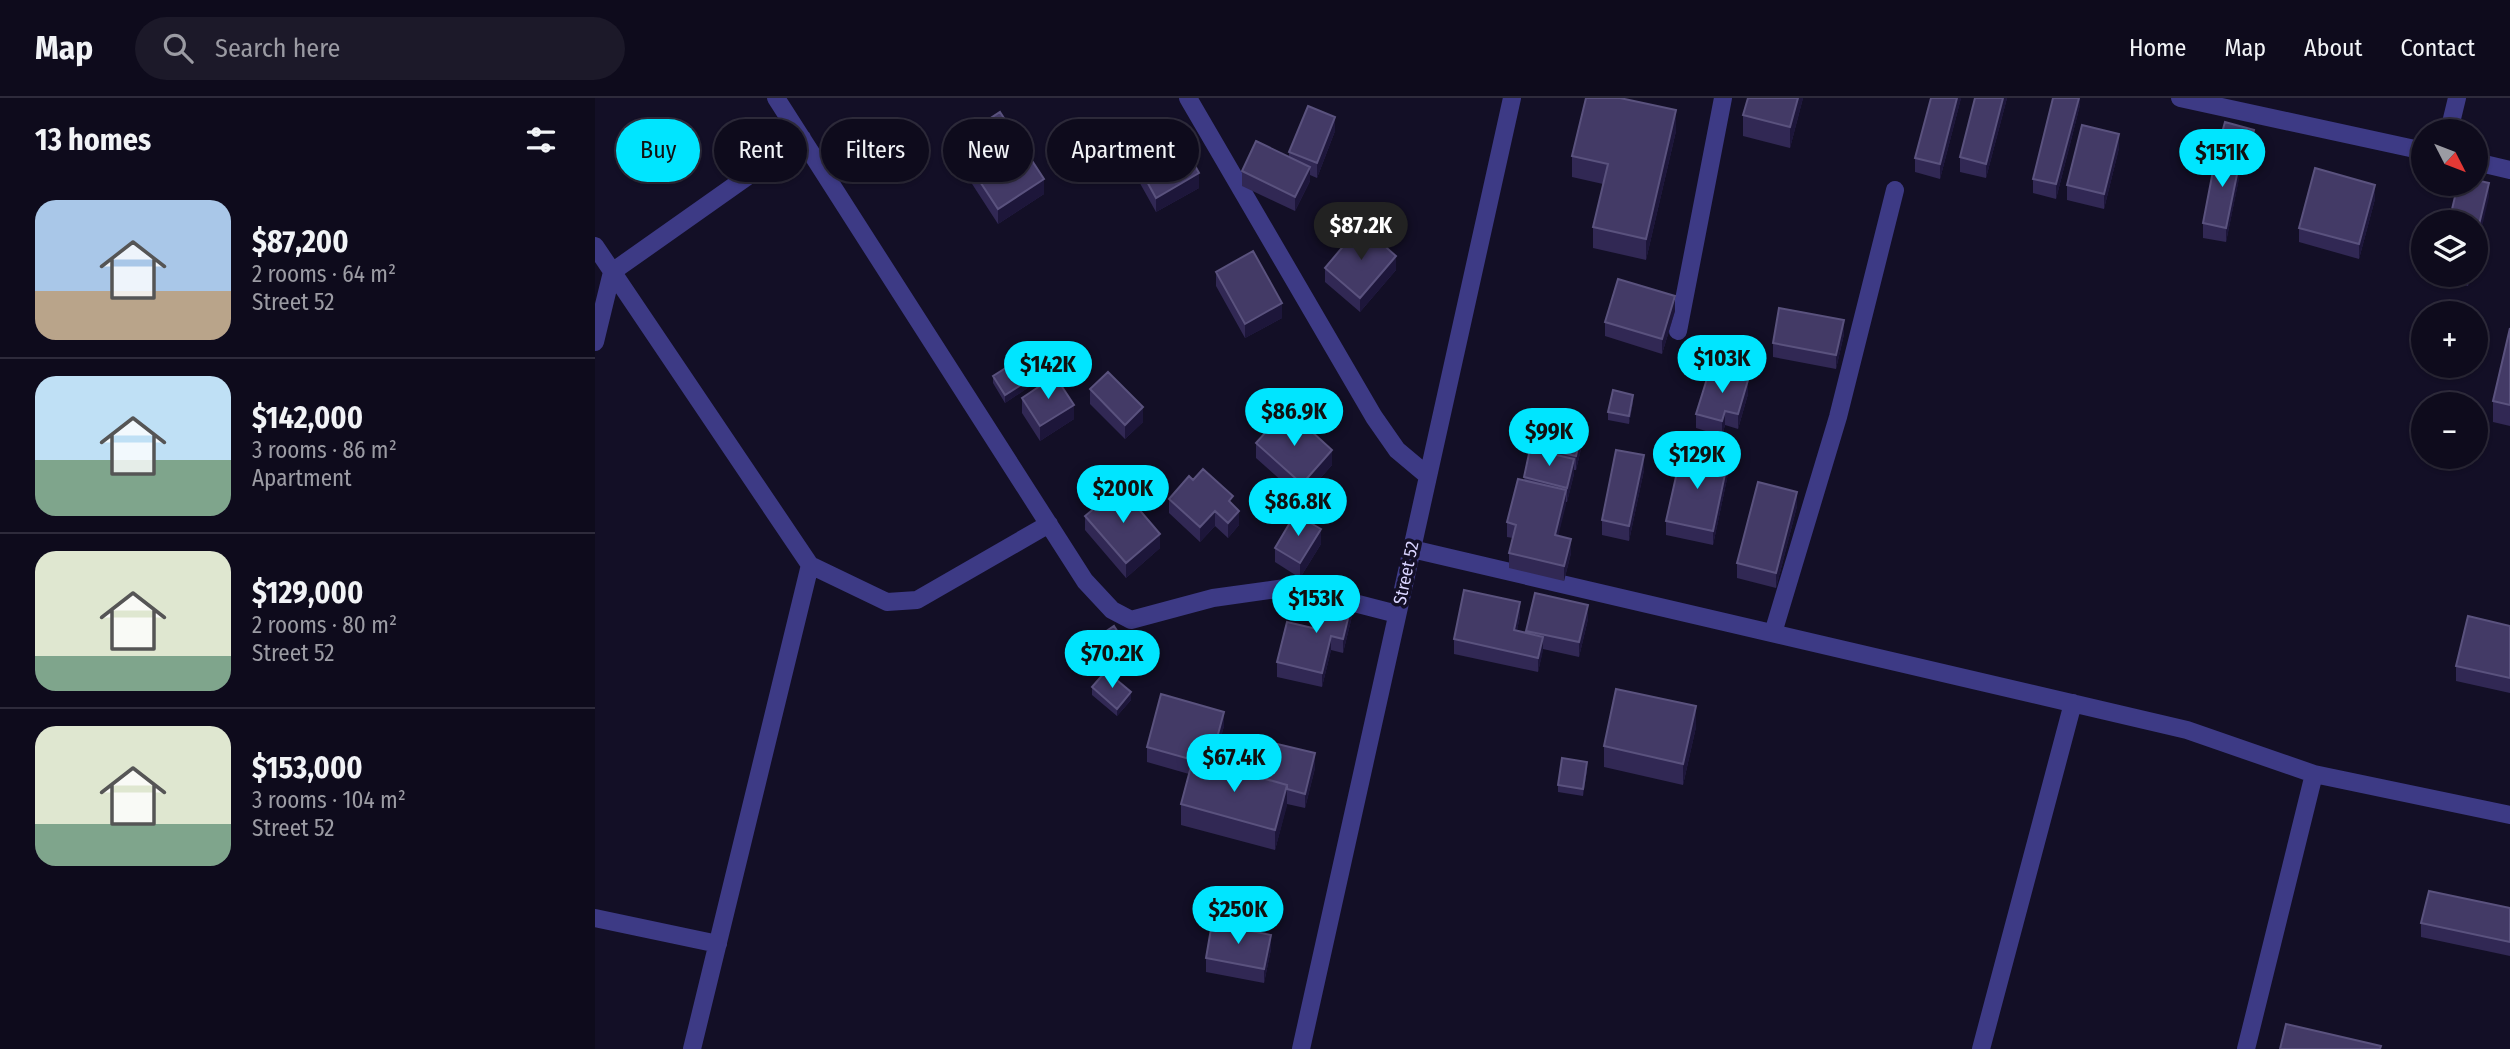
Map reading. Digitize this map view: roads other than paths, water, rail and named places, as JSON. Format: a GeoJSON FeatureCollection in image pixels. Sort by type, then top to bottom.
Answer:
{"type":"FeatureCollection","features":[{"type":"Feature","properties":{"kind":"street"},"geometry":{"type":"LineString","coordinates":[[776,98],[789,119]]}},
{"type":"Feature","properties":{"kind":"street"},"geometry":{"type":"LineString","coordinates":[[1188,98],[1374,417],[1397,450],[1428,476]]}},
{"type":"Feature","properties":{"kind":"street","name":"Street 52"},"geometry":{"type":"LineString","coordinates":[[1301,1049],[1512,98]]}},
{"type":"Feature","properties":{"kind":"street"},"geometry":{"type":"LineString","coordinates":[[1678,331],[1723,98]]}},
{"type":"Feature","properties":{"kind":"street"},"geometry":{"type":"LineString","coordinates":[[2180,98],[2411,148]]}},
{"type":"Feature","properties":{"kind":"street"},"geometry":{"type":"LineString","coordinates":[[2452,119],[2457,98]]}},
{"type":"Feature","properties":{"kind":"street"},"geometry":{"type":"LineString","coordinates":[[807,147],[1085,581],[1112,610],[1131,620],[1213,598],[1292,587],[1397,614]]}},
{"type":"Feature","properties":{"kind":"street"},"geometry":{"type":"LineString","coordinates":[[2489,165],[2510,170]]}},
{"type":"Feature","properties":{"kind":"street"},"geometry":{"type":"LineString","coordinates":[[595,342],[612,272],[739,182]]}},
{"type":"Feature","properties":{"kind":"street"},"geometry":{"type":"LineString","coordinates":[[1773,633],[1838,417],[1895,190]]}},
{"type":"Feature","properties":{"kind":"street"},"geometry":{"type":"LineString","coordinates":[[595,246],[810,565],[887,603],[917,600],[1049,524]]}},
{"type":"Feature","properties":{"kind":"street"},"geometry":{"type":"LineString","coordinates":[[1412,549],[2187,730],[2314,774],[2510,815]]}},
{"type":"Feature","properties":{"kind":"street"},"geometry":{"type":"LineString","coordinates":[[692,1049],[810,565]]}},
{"type":"Feature","properties":{"kind":"street"},"geometry":{"type":"LineString","coordinates":[[1981,1049],[2073,703]]}},
{"type":"Feature","properties":{"kind":"street"},"geometry":{"type":"LineString","coordinates":[[2246,1049],[2314,774]]}},
{"type":"Feature","properties":{"kind":"street"},"geometry":{"type":"LineString","coordinates":[[595,918],[718,944]]}}]}
